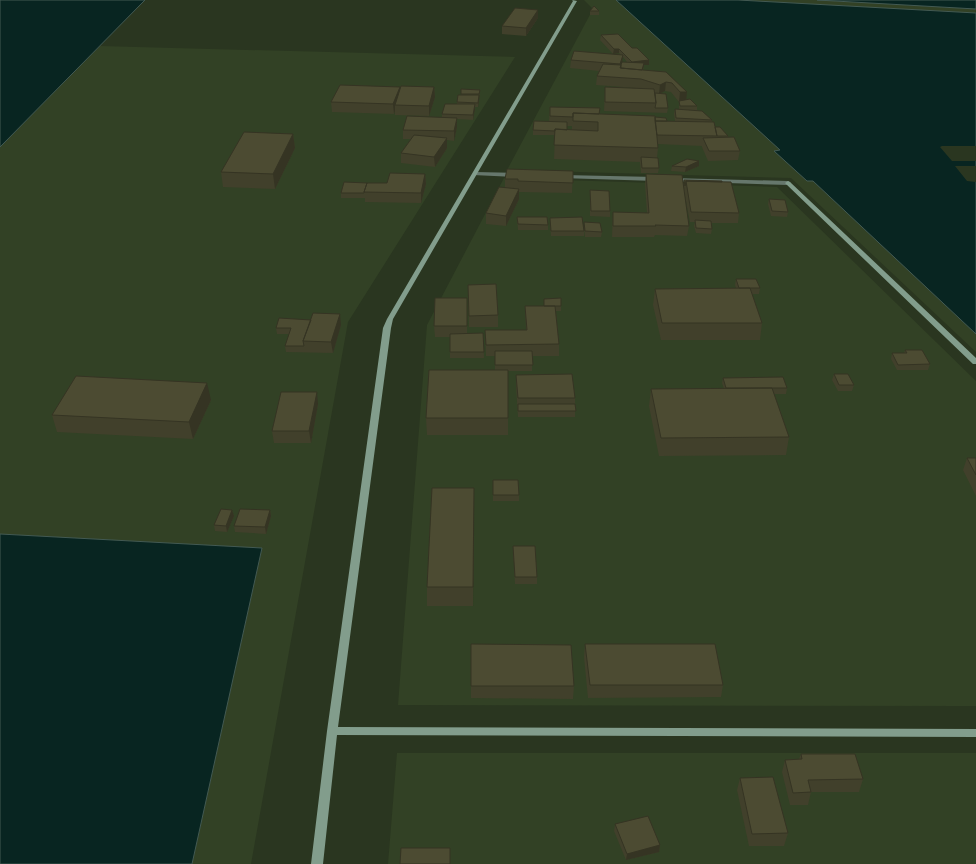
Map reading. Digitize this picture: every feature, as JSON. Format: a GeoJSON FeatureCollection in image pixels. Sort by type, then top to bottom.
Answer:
{"type":"FeatureCollection","features":[{"type":"Feature","properties":{"kind":"street"},"geometry":{"type":"LineString","coordinates":[[317,864],[332,731],[387,328],[394,313],[575,1],[574,0]]}},
{"type":"Feature","properties":{"kind":"street"},"geometry":{"type":"LineString","coordinates":[[475,174],[525,175]]}},
{"type":"Feature","properties":{"kind":"street"},"geometry":{"type":"LineString","coordinates":[[557,176],[660,180]]}},
{"type":"Feature","properties":{"kind":"street"},"geometry":{"type":"LineString","coordinates":[[668,180],[788,184],[976,362]]}},
{"type":"Feature","properties":{"kind":"street"},"geometry":{"type":"LineString","coordinates":[[332,731],[976,733]]}},
{"type":"Feature","properties":{"kind":"shaded area"},"geometry":{"type":"Polygon","coordinates":[[[584,0],[616,0],[780,150],[775,151],[807,181],[813,181],[976,334],[976,352],[791,178],[507,170],[593,9],[584,0]]]}},
{"type":"Feature","properties":{"kind":"shaded area"},"geometry":{"type":"Polygon","coordinates":[[[738,0],[817,0],[976,9],[976,14],[738,0]]]}},
{"type":"Feature","properties":{"kind":"shaded area"},"geometry":{"type":"Polygon","coordinates":[[[100,46],[515,57],[348,322],[251,864],[192,864],[262,548],[0,534],[0,147],[100,46]]]}},
{"type":"Feature","properties":{"kind":"shaded area"},"geometry":{"type":"Polygon","coordinates":[[[504,178],[777,187],[976,381],[976,706],[398,705],[427,325],[504,178]]]}},
{"type":"Feature","properties":{"kind":"shaded area"},"geometry":{"type":"Polygon","coordinates":[[[397,753],[976,753],[976,864],[388,864],[397,753]]]}},
{"type":"Feature","properties":{"kind":"water"},"geometry":{"type":"Polygon","coordinates":[[[0,0],[145,0],[0,147],[0,0]]]}},
{"type":"Feature","properties":{"kind":"water"},"geometry":{"type":"Polygon","coordinates":[[[616,0],[738,0],[976,13],[976,334],[813,181],[807,181],[774,151],[780,150],[616,0]]]}},
{"type":"Feature","properties":{"kind":"water"},"geometry":{"type":"Polygon","coordinates":[[[817,0],[976,0],[976,9],[817,0]]]}},
{"type":"Feature","properties":{"kind":"water"},"geometry":{"type":"Polygon","coordinates":[[[0,534],[262,548],[192,864],[0,864],[0,534]]]}},
{"type":"Feature","properties":{"kind":"pier"},"geometry":{"type":"Polygon","coordinates":[[[976,146],[976,161],[952,161],[940,147],[976,146]]]}},
{"type":"Feature","properties":{"kind":"pier"},"geometry":{"type":"Polygon","coordinates":[[[955,166],[976,166],[976,182],[967,181],[955,166]]]}},
{"type":"Feature","properties":{"kind":"building"},"geometry":{"type":"Polygon","coordinates":[[[594,6],[599,11],[590,11],[594,6]]]}},
{"type":"Feature","properties":{"kind":"building"},"geometry":{"type":"Polygon","coordinates":[[[515,8],[538,10],[526,28],[502,26],[515,8]]]}},
{"type":"Feature","properties":{"kind":"building"},"geometry":{"type":"Polygon","coordinates":[[[618,34],[632,48],[637,48],[649,60],[632,62],[619,49],[614,49],[601,35],[618,34]]]}},
{"type":"Feature","properties":{"kind":"building"},"geometry":{"type":"Polygon","coordinates":[[[574,51],[623,55],[620,64],[571,60],[574,51]]]}},
{"type":"Feature","properties":{"kind":"building"},"geometry":{"type":"Polygon","coordinates":[[[622,62],[644,63],[642,70],[621,68],[622,62]]]}},
{"type":"Feature","properties":{"kind":"building"},"geometry":{"type":"Polygon","coordinates":[[[603,64],[621,65],[620,68],[666,72],[687,92],[680,92],[672,83],[666,82],[660,85],[641,79],[597,76],[603,64]]]}},
{"type":"Feature","properties":{"kind":"building"},"geometry":{"type":"Polygon","coordinates":[[[340,85],[400,87],[393,104],[331,102],[340,85]]]}},
{"type":"Feature","properties":{"kind":"building"},"geometry":{"type":"Polygon","coordinates":[[[401,86],[434,87],[429,106],[395,105],[401,86]]]}},
{"type":"Feature","properties":{"kind":"building"},"geometry":{"type":"Polygon","coordinates":[[[605,87],[654,89],[656,103],[605,102],[605,87]]]}},
{"type":"Feature","properties":{"kind":"building"},"geometry":{"type":"Polygon","coordinates":[[[461,89],[480,90],[479,94],[461,94],[461,89]]]}},
{"type":"Feature","properties":{"kind":"building"},"geometry":{"type":"Polygon","coordinates":[[[655,93],[666,94],[668,108],[655,108],[655,93]]]}},
{"type":"Feature","properties":{"kind":"building"},"geometry":{"type":"Polygon","coordinates":[[[458,95],[479,95],[478,103],[457,102],[458,95]]]}},
{"type":"Feature","properties":{"kind":"building"},"geometry":{"type":"Polygon","coordinates":[[[690,99],[697,106],[680,106],[679,101],[690,99]]]}},
{"type":"Feature","properties":{"kind":"building"},"geometry":{"type":"Polygon","coordinates":[[[445,104],[475,104],[473,115],[442,114],[445,104]]]}},
{"type":"Feature","properties":{"kind":"building"},"geometry":{"type":"Polygon","coordinates":[[[550,107],[600,108],[599,114],[573,113],[573,117],[550,116],[550,107]]]}},
{"type":"Feature","properties":{"kind":"building"},"geometry":{"type":"Polygon","coordinates":[[[675,109],[702,111],[712,120],[676,118],[675,109]]]}},
{"type":"Feature","properties":{"kind":"building"},"geometry":{"type":"Polygon","coordinates":[[[573,113],[655,116],[658,148],[554,145],[555,129],[598,131],[598,122],[573,121],[573,113]]]}},
{"type":"Feature","properties":{"kind":"building"},"geometry":{"type":"Polygon","coordinates":[[[407,116],[457,118],[454,131],[403,130],[407,116]]]}},
{"type":"Feature","properties":{"kind":"building"},"geometry":{"type":"Polygon","coordinates":[[[655,117],[666,118],[667,121],[655,121],[655,117]]]}},
{"type":"Feature","properties":{"kind":"building"},"geometry":{"type":"Polygon","coordinates":[[[534,121],[567,122],[567,130],[533,130],[534,121]]]}},
{"type":"Feature","properties":{"kind":"building"},"geometry":{"type":"Polygon","coordinates":[[[655,121],[714,122],[717,136],[657,135],[655,121]]]}},
{"type":"Feature","properties":{"kind":"building"},"geometry":{"type":"Polygon","coordinates":[[[715,127],[720,127],[728,136],[717,136],[715,127]]]}},
{"type":"Feature","properties":{"kind":"building"},"geometry":{"type":"Polygon","coordinates":[[[244,132],[293,134],[273,174],[221,172],[244,132]]]}},
{"type":"Feature","properties":{"kind":"building"},"geometry":{"type":"Polygon","coordinates":[[[414,135],[447,138],[434,157],[401,153],[414,135]]]}},
{"type":"Feature","properties":{"kind":"building"},"geometry":{"type":"Polygon","coordinates":[[[734,137],[740,151],[709,151],[703,138],[734,137]]]}},
{"type":"Feature","properties":{"kind":"building"},"geometry":{"type":"Polygon","coordinates":[[[641,157],[658,158],[659,168],[642,168],[641,157]]]}},
{"type":"Feature","properties":{"kind":"building"},"geometry":{"type":"Polygon","coordinates":[[[687,159],[699,161],[686,167],[672,166],[687,159]]]}},
{"type":"Feature","properties":{"kind":"building"},"geometry":{"type":"Polygon","coordinates":[[[507,169],[573,171],[573,183],[518,181],[518,179],[505,179],[507,169]]]}},
{"type":"Feature","properties":{"kind":"building"},"geometry":{"type":"Polygon","coordinates":[[[390,173],[425,174],[421,193],[364,192],[367,183],[387,183],[390,173]]]}},
{"type":"Feature","properties":{"kind":"building"},"geometry":{"type":"Polygon","coordinates":[[[646,174],[682,175],[689,226],[613,226],[613,212],[649,213],[646,174]]]}},
{"type":"Feature","properties":{"kind":"building"},"geometry":{"type":"Polygon","coordinates":[[[684,180],[722,182],[686,181],[685,186],[684,180]]]}},
{"type":"Feature","properties":{"kind":"building"},"geometry":{"type":"Polygon","coordinates":[[[686,181],[731,182],[739,213],[691,212],[686,181]]]}},
{"type":"Feature","properties":{"kind":"building"},"geometry":{"type":"Polygon","coordinates":[[[344,182],[367,183],[364,193],[341,193],[344,182]]]}},
{"type":"Feature","properties":{"kind":"building"},"geometry":{"type":"Polygon","coordinates":[[[499,187],[519,189],[506,216],[486,213],[499,187]]]}},
{"type":"Feature","properties":{"kind":"building"},"geometry":{"type":"Polygon","coordinates":[[[590,190],[609,191],[610,211],[591,211],[590,190]]]}},
{"type":"Feature","properties":{"kind":"building"},"geometry":{"type":"Polygon","coordinates":[[[769,199],[785,200],[788,212],[772,211],[769,199]]]}},
{"type":"Feature","properties":{"kind":"building"},"geometry":{"type":"Polygon","coordinates":[[[517,217],[547,217],[548,225],[518,224],[517,217]]]}},
{"type":"Feature","properties":{"kind":"building"},"geometry":{"type":"Polygon","coordinates":[[[582,217],[584,231],[551,231],[550,218],[582,217]]]}},
{"type":"Feature","properties":{"kind":"building"},"geometry":{"type":"Polygon","coordinates":[[[695,220],[711,221],[712,229],[696,228],[695,220]]]}},
{"type":"Feature","properties":{"kind":"building"},"geometry":{"type":"Polygon","coordinates":[[[584,222],[600,223],[602,232],[585,231],[584,222]]]}},
{"type":"Feature","properties":{"kind":"building"},"geometry":{"type":"Polygon","coordinates":[[[736,279],[756,279],[760,288],[739,288],[736,279]]]}},
{"type":"Feature","properties":{"kind":"building"},"geometry":{"type":"Polygon","coordinates":[[[496,284],[498,315],[469,316],[468,285],[496,284]]]}},
{"type":"Feature","properties":{"kind":"building"},"geometry":{"type":"Polygon","coordinates":[[[750,288],[762,323],[662,323],[655,289],[750,288]]]}},
{"type":"Feature","properties":{"kind":"building"},"geometry":{"type":"Polygon","coordinates":[[[435,298],[467,298],[467,326],[434,326],[435,298]]]}},
{"type":"Feature","properties":{"kind":"building"},"geometry":{"type":"Polygon","coordinates":[[[561,298],[561,306],[544,306],[544,299],[561,298]]]}},
{"type":"Feature","properties":{"kind":"building"},"geometry":{"type":"Polygon","coordinates":[[[525,306],[555,306],[559,344],[486,345],[485,330],[527,330],[525,306]]]}},
{"type":"Feature","properties":{"kind":"building"},"geometry":{"type":"Polygon","coordinates":[[[313,313],[340,314],[331,342],[303,341],[313,313]]]}},
{"type":"Feature","properties":{"kind":"building"},"geometry":{"type":"Polygon","coordinates":[[[279,318],[311,320],[303,341],[304,346],[285,346],[291,328],[276,328],[279,318]]]}},
{"type":"Feature","properties":{"kind":"building"},"geometry":{"type":"Polygon","coordinates":[[[483,333],[484,352],[450,352],[450,334],[483,333]]]}},
{"type":"Feature","properties":{"kind":"building"},"geometry":{"type":"Polygon","coordinates":[[[905,350],[922,350],[930,364],[898,365],[892,353],[907,353],[905,350]]]}},
{"type":"Feature","properties":{"kind":"building"},"geometry":{"type":"Polygon","coordinates":[[[495,351],[532,351],[533,365],[495,365],[495,351]]]}},
{"type":"Feature","properties":{"kind":"building"},"geometry":{"type":"Polygon","coordinates":[[[429,370],[508,370],[508,418],[426,418],[429,370]]]}},
{"type":"Feature","properties":{"kind":"building"},"geometry":{"type":"Polygon","coordinates":[[[572,374],[575,398],[518,398],[516,375],[572,374]]]}},
{"type":"Feature","properties":{"kind":"building"},"geometry":{"type":"Polygon","coordinates":[[[834,374],[848,374],[854,385],[839,385],[834,374]]]}},
{"type":"Feature","properties":{"kind":"building"},"geometry":{"type":"Polygon","coordinates":[[[76,376],[207,383],[189,422],[52,415],[76,376]]]}},
{"type":"Feature","properties":{"kind":"building"},"geometry":{"type":"Polygon","coordinates":[[[783,377],[787,388],[726,388],[723,378],[783,377]]]}},
{"type":"Feature","properties":{"kind":"building"},"geometry":{"type":"Polygon","coordinates":[[[772,388],[789,437],[661,438],[651,389],[772,388]]]}},
{"type":"Feature","properties":{"kind":"building"},"geometry":{"type":"Polygon","coordinates":[[[281,392],[317,392],[309,431],[272,431],[281,392]]]}},
{"type":"Feature","properties":{"kind":"building"},"geometry":{"type":"Polygon","coordinates":[[[518,404],[575,404],[576,411],[518,411],[518,404]]]}},
{"type":"Feature","properties":{"kind":"building"},"geometry":{"type":"Polygon","coordinates":[[[967,458],[976,458],[976,475],[967,458]]]}},
{"type":"Feature","properties":{"kind":"building"},"geometry":{"type":"Polygon","coordinates":[[[493,480],[518,480],[519,495],[493,495],[493,480]]]}},
{"type":"Feature","properties":{"kind":"building"},"geometry":{"type":"Polygon","coordinates":[[[432,488],[474,488],[473,587],[427,587],[432,488]]]}},
{"type":"Feature","properties":{"kind":"building"},"geometry":{"type":"Polygon","coordinates":[[[221,509],[232,510],[226,526],[214,525],[221,509]]]}},
{"type":"Feature","properties":{"kind":"building"},"geometry":{"type":"Polygon","coordinates":[[[240,509],[270,510],[265,527],[234,526],[240,509]]]}},
{"type":"Feature","properties":{"kind":"building"},"geometry":{"type":"Polygon","coordinates":[[[513,546],[535,546],[537,577],[515,577],[513,546]]]}},
{"type":"Feature","properties":{"kind":"building"},"geometry":{"type":"Polygon","coordinates":[[[471,644],[571,645],[574,686],[471,686],[471,644]]]}},
{"type":"Feature","properties":{"kind":"building"},"geometry":{"type":"Polygon","coordinates":[[[585,644],[715,644],[723,685],[590,685],[585,644]]]}},
{"type":"Feature","properties":{"kind":"building"},"geometry":{"type":"Polygon","coordinates":[[[801,754],[855,754],[863,779],[808,780],[811,792],[793,793],[785,760],[802,759],[801,754]]]}},
{"type":"Feature","properties":{"kind":"building"},"geometry":{"type":"Polygon","coordinates":[[[773,777],[788,833],[752,834],[740,778],[773,777]]]}},
{"type":"Feature","properties":{"kind":"building"},"geometry":{"type":"Polygon","coordinates":[[[648,816],[660,845],[627,854],[615,824],[648,816]]]}},
{"type":"Feature","properties":{"kind":"building"},"geometry":{"type":"Polygon","coordinates":[[[401,848],[450,848],[450,864],[400,864],[401,848]]]}}]}
